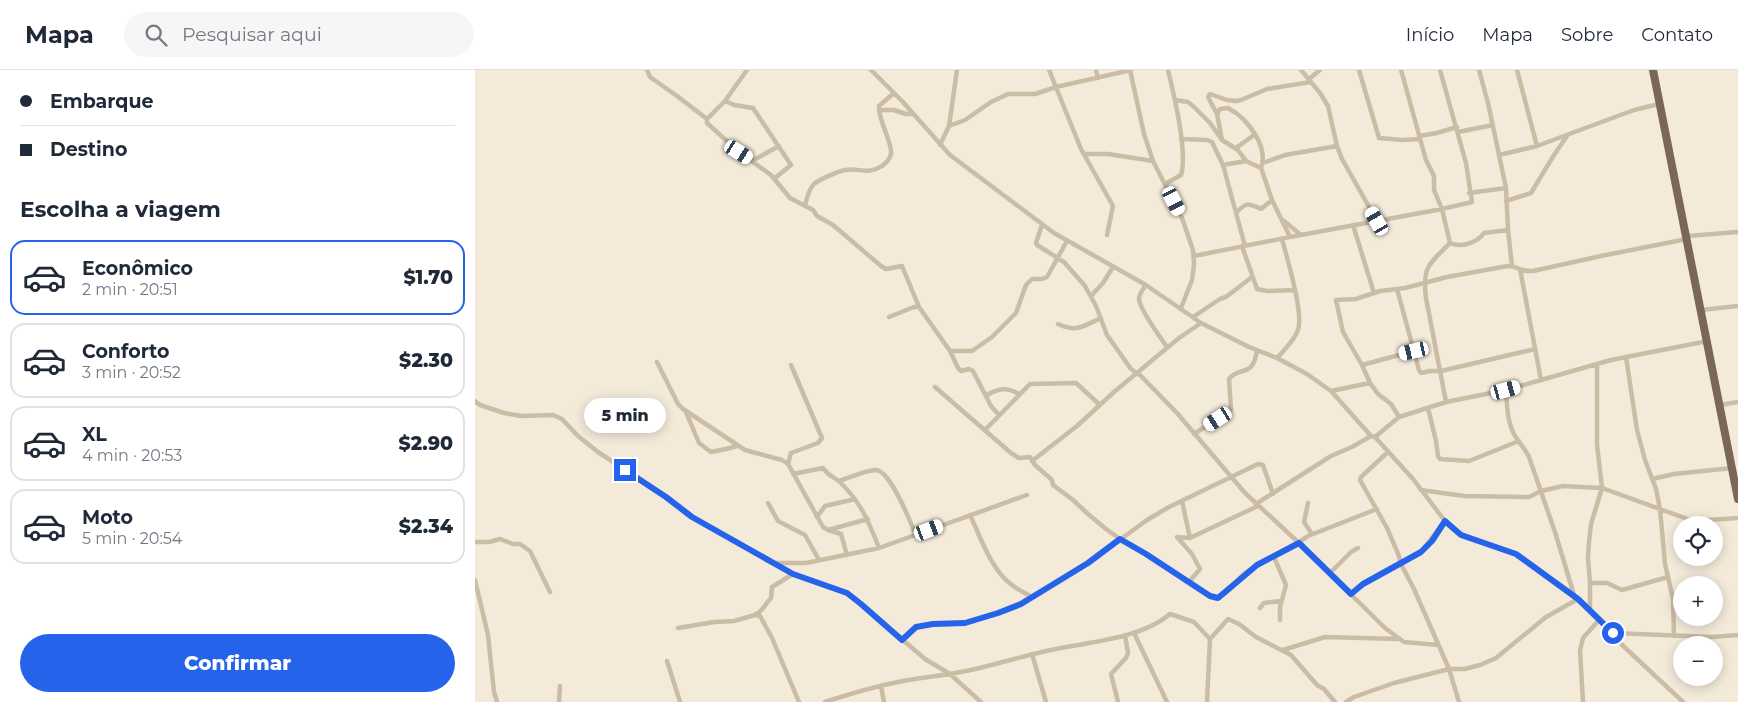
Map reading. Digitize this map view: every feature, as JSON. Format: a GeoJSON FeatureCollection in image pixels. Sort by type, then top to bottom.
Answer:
{"type":"FeatureCollection","features":[{"type":"Feature","properties":{"kind":"main road"},"geometry":{"type":"LineString","coordinates":[[1653,70],[1738,499]]}},
{"type":"Feature","properties":{"kind":"street"},"geometry":{"type":"LineString","coordinates":[[647,70],[649,77],[707,119],[707,123],[730,145],[775,178],[790,198],[813,210],[817,216],[833,225],[884,268],[890,269],[903,266],[919,307],[950,351],[959,370],[969,369],[973,371],[993,409],[999,415]]}},
{"type":"Feature","properties":{"kind":"street"},"geometry":{"type":"LineString","coordinates":[[707,119],[725,101],[747,70]]}},
{"type":"Feature","properties":{"kind":"street"},"geometry":{"type":"LineString","coordinates":[[871,70],[961,164],[1042,225],[1146,285],[1201,323],[1277,358],[1307,374],[1331,391],[1413,479],[1445,521],[1461,535],[1516,554],[1576,598],[1613,633],[1619,642],[1683,702]]}},
{"type":"Feature","properties":{"kind":"street"},"geometry":{"type":"LineString","coordinates":[[940,144],[949,126],[957,70]]}},
{"type":"Feature","properties":{"kind":"street"},"geometry":{"type":"LineString","coordinates":[[1049,70],[1084,154],[1113,206],[1107,235]]}},
{"type":"Feature","properties":{"kind":"street"},"geometry":{"type":"LineString","coordinates":[[1096,70],[1098,78]]}},
{"type":"Feature","properties":{"kind":"street"},"geometry":{"type":"LineString","coordinates":[[949,126],[965,120],[991,102],[1008,94],[1032,94],[1131,70],[1144,134],[1153,161],[1182,218],[1194,256],[1192,280],[1181,308]]}},
{"type":"Feature","properties":{"kind":"street"},"geometry":{"type":"LineString","coordinates":[[1165,184],[1181,175],[1183,163],[1175,100],[1168,70]]}},
{"type":"Feature","properties":{"kind":"street"},"geometry":{"type":"LineString","coordinates":[[1301,70],[1328,106],[1337,146],[1352,178],[1377,221]]}},
{"type":"Feature","properties":{"kind":"street"},"geometry":{"type":"LineString","coordinates":[[1222,140],[1217,114],[1209,97],[1210,94],[1227,100],[1241,100],[1267,89],[1310,81],[1320,70]]}},
{"type":"Feature","properties":{"kind":"street"},"geometry":{"type":"LineString","coordinates":[[1359,70],[1379,138],[1402,140],[1457,129],[1493,125]]}},
{"type":"Feature","properties":{"kind":"street"},"geometry":{"type":"LineString","coordinates":[[1401,70],[1419,138],[1426,160],[1434,176],[1434,190],[1442,209],[1450,243]]}},
{"type":"Feature","properties":{"kind":"street"},"geometry":{"type":"LineString","coordinates":[[1194,256],[1472,202],[1469,193],[1466,163],[1441,70]]}},
{"type":"Feature","properties":{"kind":"street"},"geometry":{"type":"LineString","coordinates":[[1479,70],[1506,188],[1507,230],[1512,266]]}},
{"type":"Feature","properties":{"kind":"street"},"geometry":{"type":"LineString","coordinates":[[1517,70],[1537,146]]}},
{"type":"Feature","properties":{"kind":"street"},"geometry":{"type":"LineString","coordinates":[[805,206],[809,193],[815,183],[843,170],[869,172],[886,163],[891,151],[879,110],[880,104],[894,93]]}},
{"type":"Feature","properties":{"kind":"street"},"geometry":{"type":"LineString","coordinates":[[1175,100],[1188,102],[1193,106],[1222,140],[1235,148],[1246,161]]}},
{"type":"Feature","properties":{"kind":"street"},"geometry":{"type":"LineString","coordinates":[[725,101],[734,105],[751,106],[755,109],[791,166],[775,178]]}},
{"type":"Feature","properties":{"kind":"street"},"geometry":{"type":"LineString","coordinates":[[1499,155],[1537,146],[1634,110],[1659,104]]}},
{"type":"Feature","properties":{"kind":"street"},"geometry":{"type":"LineString","coordinates":[[1217,114],[1218,110],[1224,108],[1233,111],[1246,122],[1255,135],[1260,145],[1262,166],[1272,200],[1290,237]]}},
{"type":"Feature","properties":{"kind":"street"},"geometry":{"type":"LineString","coordinates":[[879,110],[894,110],[913,114]]}},
{"type":"Feature","properties":{"kind":"street"},"geometry":{"type":"LineString","coordinates":[[1235,148],[1255,135]]}},
{"type":"Feature","properties":{"kind":"street"},"geometry":{"type":"LineString","coordinates":[[1507,201],[1531,192],[1553,155],[1568,135]]}},
{"type":"Feature","properties":{"kind":"street"},"geometry":{"type":"LineString","coordinates":[[1181,139],[1207,140],[1212,142],[1223,165],[1255,286],[1259,290],[1295,290]]}},
{"type":"Feature","properties":{"kind":"street"},"geometry":{"type":"LineString","coordinates":[[752,161],[779,146]]}},
{"type":"Feature","properties":{"kind":"street"},"geometry":{"type":"LineString","coordinates":[[1223,165],[1246,161],[1262,166],[1285,155],[1337,146]]}},
{"type":"Feature","properties":{"kind":"street"},"geometry":{"type":"LineString","coordinates":[[1084,154],[1108,154],[1153,161]]}},
{"type":"Feature","properties":{"kind":"street"},"geometry":{"type":"LineString","coordinates":[[1469,193],[1506,188]]}},
{"type":"Feature","properties":{"kind":"street"},"geometry":{"type":"LineString","coordinates":[[1236,213],[1243,205],[1250,204],[1261,209],[1272,200]]}},
{"type":"Feature","properties":{"kind":"street"},"geometry":{"type":"LineString","coordinates":[[1283,220],[1301,234]]}},
{"type":"Feature","properties":{"kind":"street"},"geometry":{"type":"LineString","coordinates":[[1042,225],[1036,244],[1057,257],[1079,279],[1091,296],[1109,340],[1131,369],[1141,376],[1257,505],[1398,639],[1404,642],[1438,645]]}},
{"type":"Feature","properties":{"kind":"street"},"geometry":{"type":"LineString","coordinates":[[1353,225],[1374,293]]}},
{"type":"Feature","properties":{"kind":"street"},"geometry":{"type":"LineString","coordinates":[[1450,243],[1460,245],[1479,240],[1484,233],[1507,230]]}},
{"type":"Feature","properties":{"kind":"street"},"geometry":{"type":"LineString","coordinates":[[1399,417],[1391,404],[1378,394],[1371,384],[1343,332],[1336,300],[1356,299],[1387,289],[1397,289],[1512,266],[1524,272],[1533,271],[1687,238],[1738,232]]}},
{"type":"Feature","properties":{"kind":"street"},"geometry":{"type":"LineString","coordinates":[[1277,358],[1298,330],[1300,318],[1282,239]]}},
{"type":"Feature","properties":{"kind":"street"},"geometry":{"type":"LineString","coordinates":[[950,351],[972,351],[992,337],[1016,313],[1026,285],[1032,279],[1047,277],[1067,241]]}},
{"type":"Feature","properties":{"kind":"street"},"geometry":{"type":"LineString","coordinates":[[1446,402],[1424,283],[1429,264],[1450,243]]}},
{"type":"Feature","properties":{"kind":"street"},"geometry":{"type":"LineString","coordinates":[[1091,296],[1103,283],[1113,267]]}},
{"type":"Feature","properties":{"kind":"street"},"geometry":{"type":"LineString","coordinates":[[1520,269],[1541,380]]}},
{"type":"Feature","properties":{"kind":"street"},"geometry":{"type":"LineString","coordinates":[[1193,317],[1226,297],[1252,277]]}},
{"type":"Feature","properties":{"kind":"street"},"geometry":{"type":"LineString","coordinates":[[1146,285],[1139,300],[1143,310],[1167,347]]}},
{"type":"Feature","properties":{"kind":"street"},"geometry":{"type":"LineString","coordinates":[[1397,289],[1421,373],[1430,370],[1441,371],[1535,350]]}},
{"type":"Feature","properties":{"kind":"street"},"geometry":{"type":"LineString","coordinates":[[1701,310],[1738,306]]}},
{"type":"Feature","properties":{"kind":"street"},"geometry":{"type":"LineString","coordinates":[[889,317],[919,307]]}},
{"type":"Feature","properties":{"kind":"street"},"geometry":{"type":"LineString","coordinates":[[1058,324],[1069,329],[1077,329],[1101,318]]}},
{"type":"Feature","properties":{"kind":"street"},"geometry":{"type":"LineString","coordinates":[[1032,461],[1077,426],[1167,347],[1201,323]]}},
{"type":"Feature","properties":{"kind":"street"},"geometry":{"type":"LineString","coordinates":[[1189,582],[1200,569],[1192,554],[1177,537],[1190,538],[1257,505],[1331,456],[1373,437],[1399,417],[1446,402],[1506,390],[1597,364],[1708,342]]}},
{"type":"Feature","properties":{"kind":"street"},"geometry":{"type":"LineString","coordinates":[[1194,434],[1231,410],[1229,379],[1231,376],[1251,368],[1256,361],[1257,350]]}},
{"type":"Feature","properties":{"kind":"street"},"geometry":{"type":"LineString","coordinates":[[1362,365],[1414,351]]}},
{"type":"Feature","properties":{"kind":"street"},"geometry":{"type":"LineString","coordinates":[[1613,633],[1674,636],[1675,614],[1668,577],[1660,509],[1637,430],[1626,357]]}},
{"type":"Feature","properties":{"kind":"street"},"geometry":{"type":"LineString","coordinates":[[657,362],[678,404],[686,411],[737,446],[753,453],[782,460],[788,464],[817,517],[827,530],[841,534],[847,555]]}},
{"type":"Feature","properties":{"kind":"street"},"geometry":{"type":"LineString","coordinates":[[1589,611],[1591,583],[1588,558],[1589,542],[1591,524],[1602,488],[1597,445],[1597,364]]}},
{"type":"Feature","properties":{"kind":"street"},"geometry":{"type":"LineString","coordinates":[[788,464],[791,453],[818,443],[822,438],[791,365]]}},
{"type":"Feature","properties":{"kind":"street"},"geometry":{"type":"LineString","coordinates":[[985,430],[1030,384],[1072,383],[1079,385],[1100,405]]}},
{"type":"Feature","properties":{"kind":"street"},"geometry":{"type":"LineString","coordinates":[[1331,391],[1371,384]]}},
{"type":"Feature","properties":{"kind":"street"},"geometry":{"type":"LineString","coordinates":[[935,387],[1018,458],[1029,457],[1052,480],[1053,485],[1120,539],[1210,596],[1218,598],[1257,565],[1312,534],[1377,509]]}},
{"type":"Feature","properties":{"kind":"street"},"geometry":{"type":"LineString","coordinates":[[987,395],[1000,389],[1011,389],[1019,394]]}},
{"type":"Feature","properties":{"kind":"street"},"geometry":{"type":"LineString","coordinates":[[1506,390],[1511,428],[1525,448],[1529,458],[1576,598]]}},
{"type":"Feature","properties":{"kind":"street"},"geometry":{"type":"LineString","coordinates":[[475,401],[480,406],[504,413],[522,416],[553,415],[562,419],[598,452],[666,497],[692,517],[793,574],[847,593],[925,659],[950,674],[981,702]]}},
{"type":"Feature","properties":{"kind":"street"},"geometry":{"type":"LineString","coordinates":[[1720,405],[1738,402]]}},
{"type":"Feature","properties":{"kind":"street"},"geometry":{"type":"LineString","coordinates":[[1428,408],[1440,459],[1469,461],[1519,441]]}},
{"type":"Feature","properties":{"kind":"street"},"geometry":{"type":"LineString","coordinates":[[686,411],[699,444],[713,452],[737,446]]}},
{"type":"Feature","properties":{"kind":"street"},"geometry":{"type":"LineString","coordinates":[[1388,452],[1361,477],[1361,480],[1377,509],[1414,589],[1449,669],[1459,702]]}},
{"type":"Feature","properties":{"kind":"street"},"geometry":{"type":"LineString","coordinates":[[902,640],[916,627],[933,624],[965,623],[1005,611],[1088,563],[1147,520],[1182,500],[1261,464],[1273,494]]}},
{"type":"Feature","properties":{"kind":"street"},"geometry":{"type":"LineString","coordinates":[[793,474],[823,468],[828,475],[839,480],[855,499],[868,519],[879,548]]}},
{"type":"Feature","properties":{"kind":"street"},"geometry":{"type":"LineString","coordinates":[[1652,479],[1694,471],[1732,468]]}},
{"type":"Feature","properties":{"kind":"street"},"geometry":{"type":"LineString","coordinates":[[839,480],[875,470],[884,473],[891,482],[916,535]]}},
{"type":"Feature","properties":{"kind":"street"},"geometry":{"type":"LineString","coordinates":[[1420,490],[1464,496],[1529,497],[1541,491],[1567,486],[1602,488],[1696,521],[1738,518]]}},
{"type":"Feature","properties":{"kind":"street"},"geometry":{"type":"LineString","coordinates":[[776,563],[806,563],[879,548],[1027,495]]}},
{"type":"Feature","properties":{"kind":"street"},"geometry":{"type":"LineString","coordinates":[[817,517],[825,506],[855,499]]}},
{"type":"Feature","properties":{"kind":"street"},"geometry":{"type":"LineString","coordinates":[[1182,500],[1190,538]]}},
{"type":"Feature","properties":{"kind":"street"},"geometry":{"type":"LineString","coordinates":[[769,503],[778,520],[805,535],[819,560]]}},
{"type":"Feature","properties":{"kind":"street"},"geometry":{"type":"LineString","coordinates":[[1307,503],[1304,522],[1312,534]]}},
{"type":"Feature","properties":{"kind":"street"},"geometry":{"type":"LineString","coordinates":[[970,515],[991,560],[1002,576],[1013,587],[1032,597]]}},
{"type":"Feature","properties":{"kind":"street"},"geometry":{"type":"LineString","coordinates":[[827,530],[868,519]]}},
{"type":"Feature","properties":{"kind":"street"},"geometry":{"type":"LineString","coordinates":[[1351,594],[1363,584],[1421,552],[1432,541],[1445,521]]}},
{"type":"Feature","properties":{"kind":"street"},"geometry":{"type":"LineString","coordinates":[[475,542],[489,542],[500,539],[526,547],[550,592]]}},
{"type":"Feature","properties":{"kind":"street"},"geometry":{"type":"LineString","coordinates":[[1330,573],[1351,552],[1358,548]]}},
{"type":"Feature","properties":{"kind":"street"},"geometry":{"type":"LineString","coordinates":[[1274,557],[1286,585],[1281,601],[1280,620]]}},
{"type":"Feature","properties":{"kind":"street"},"geometry":{"type":"LineString","coordinates":[[787,562],[788,571]]}},
{"type":"Feature","properties":{"kind":"street"},"geometry":{"type":"LineString","coordinates":[[678,628],[734,621],[760,613],[771,598],[773,586],[793,574]]}},
{"type":"Feature","properties":{"kind":"street"},"geometry":{"type":"LineString","coordinates":[[1591,583],[1607,583],[1622,590],[1668,577]]}},
{"type":"Feature","properties":{"kind":"street"},"geometry":{"type":"LineString","coordinates":[[475,580],[488,635],[494,692],[497,702]]}},
{"type":"Feature","properties":{"kind":"street"},"geometry":{"type":"LineString","coordinates":[[1346,702],[1354,697],[1394,683],[1449,669],[1465,669],[1480,666],[1496,658],[1546,617],[1576,598]]}},
{"type":"Feature","properties":{"kind":"street"},"geometry":{"type":"LineString","coordinates":[[1260,608],[1264,603],[1281,601]]}},
{"type":"Feature","properties":{"kind":"street"},"geometry":{"type":"LineString","coordinates":[[825,702],[850,693],[881,686],[993,666],[1032,654],[1134,633],[1154,625],[1170,614],[1194,622],[1210,639]]}},
{"type":"Feature","properties":{"kind":"street"},"geometry":{"type":"LineString","coordinates":[[755,615],[760,616],[772,638],[799,702]]}},
{"type":"Feature","properties":{"kind":"street"},"geometry":{"type":"LineString","coordinates":[[1207,702],[1210,639],[1228,619],[1291,655],[1317,685],[1324,689],[1335,702]]}},
{"type":"Feature","properties":{"kind":"street"},"geometry":{"type":"LineString","coordinates":[[1583,702],[1580,650],[1583,638],[1599,620]]}},
{"type":"Feature","properties":{"kind":"street"},"geometry":{"type":"LineString","coordinates":[[1134,633],[1167,702]]}},
{"type":"Feature","properties":{"kind":"street"},"geometry":{"type":"LineString","coordinates":[[1118,702],[1111,674],[1126,658],[1125,635]]}},
{"type":"Feature","properties":{"kind":"street"},"geometry":{"type":"LineString","coordinates":[[1723,636],[1738,635]]}},
{"type":"Feature","properties":{"kind":"street"},"geometry":{"type":"LineString","coordinates":[[1283,650],[1325,637],[1398,639]]}},
{"type":"Feature","properties":{"kind":"street"},"geometry":{"type":"LineString","coordinates":[[1032,654],[1046,702]]}},
{"type":"Feature","properties":{"kind":"street"},"geometry":{"type":"LineString","coordinates":[[667,662],[681,702]]}},
{"type":"Feature","properties":{"kind":"street"},"geometry":{"type":"LineString","coordinates":[[559,702],[560,686]]}},
{"type":"Feature","properties":{"kind":"street"},"geometry":{"type":"LineString","coordinates":[[881,686],[884,702]]}},
{"type":"Feature","properties":{"kind":"route"},"geometry":{"type":"LineString","coordinates":[[625,470],[692,517],[793,574],[847,593],[879,618],[902,640],[916,627],[933,624],[965,623],[1021,604],[1088,563],[1120,539],[1214,598],[1221,596],[1257,565],[1299,543],[1351,594],[1379,574],[1421,552],[1432,541],[1445,521],[1461,535],[1516,554],[1578,599],[1613,633]]}}]}
